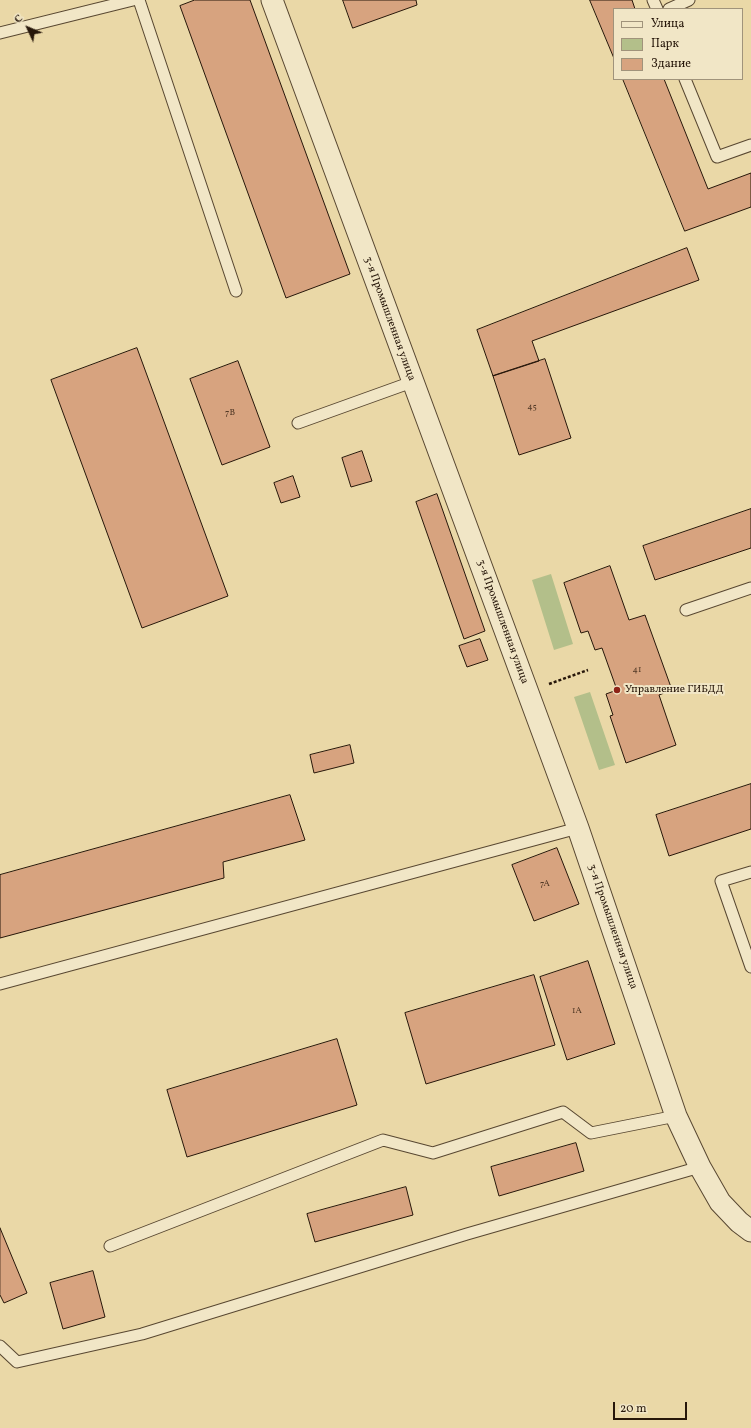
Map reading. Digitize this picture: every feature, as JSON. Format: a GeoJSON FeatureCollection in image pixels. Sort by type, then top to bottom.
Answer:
{"type":"FeatureCollection","features":[{"type":"Feature","properties":{"kind":"street","name":"3-я Промышленная улица"},"geometry":{"type":"LineString","coordinates":[[272,0],[578,828],[676,1116],[700,1167],[720,1202],[739,1222],[751,1231]]}},
{"type":"Feature","properties":{"kind":"lane"},"geometry":{"type":"LineString","coordinates":[[0,33],[133,0]]}},
{"type":"Feature","properties":{"kind":"lane"},"geometry":{"type":"LineString","coordinates":[[139,0],[236,292]]}},
{"type":"Feature","properties":{"kind":"lane"},"geometry":{"type":"LineString","coordinates":[[671,8],[690,0]]}},
{"type":"Feature","properties":{"kind":"lane"},"geometry":{"type":"LineString","coordinates":[[685,80],[717,156],[751,145]]}},
{"type":"Feature","properties":{"kind":"lane"},"geometry":{"type":"LineString","coordinates":[[298,424],[412,382]]}},
{"type":"Feature","properties":{"kind":"lane"},"geometry":{"type":"LineString","coordinates":[[686,610],[751,588]]}},
{"type":"Feature","properties":{"kind":"lane"},"geometry":{"type":"LineString","coordinates":[[0,984],[578,828]]}},
{"type":"Feature","properties":{"kind":"lane"},"geometry":{"type":"LineString","coordinates":[[751,872],[721,881],[749,954],[751,967]]}},
{"type":"Feature","properties":{"kind":"lane"},"geometry":{"type":"LineString","coordinates":[[110,1246],[383,1140],[433,1153],[563,1112],[591,1133],[676,1116]]}},
{"type":"Feature","properties":{"kind":"lane"},"geometry":{"type":"LineString","coordinates":[[0,1346],[17,1362],[142,1334],[467,1234],[700,1167]]}},
{"type":"Feature","properties":{"kind":"path"},"geometry":{"type":"LineString","coordinates":[[528,691],[588,670]]}},
{"type":"Feature","properties":{"kind":"green space"},"geometry":{"type":"Polygon","coordinates":[[[551,574],[573,644],[554,650],[532,580],[551,574]]]}},
{"type":"Feature","properties":{"kind":"green space"},"geometry":{"type":"Polygon","coordinates":[[[590,692],[615,765],[599,770],[574,697],[590,692]]]}},
{"type":"Feature","properties":{"kind":"building"},"geometry":{"type":"Polygon","coordinates":[[[195,0],[250,0],[350,274],[286,298],[180,6],[195,0]]]}},
{"type":"Feature","properties":{"kind":"building"},"geometry":{"type":"Polygon","coordinates":[[[343,0],[416,0],[417,5],[353,28],[343,0]]]}},
{"type":"Feature","properties":{"kind":"building"},"geometry":{"type":"Polygon","coordinates":[[[590,0],[632,0],[635,8],[613,8],[613,56],[590,0]]]}},
{"type":"Feature","properties":{"kind":"building"},"geometry":{"type":"Polygon","coordinates":[[[623,80],[664,80],[708,189],[751,173],[751,207],[685,231],[623,80]]]}},
{"type":"Feature","properties":{"kind":"building"},"geometry":{"type":"Polygon","coordinates":[[[687,248],[699,280],[532,341],[539,361],[493,376],[477,330],[687,248]]]}},
{"type":"Feature","properties":{"kind":"building"},"geometry":{"type":"Polygon","coordinates":[[[137,348],[228,596],[142,628],[51,380],[137,348]]]}},
{"type":"Feature","properties":{"kind":"building"},"geometry":{"type":"Polygon","coordinates":[[[545,359],[571,438],[519,455],[493,376],[545,359]]]}},
{"type":"Feature","properties":{"kind":"building"},"geometry":{"type":"Polygon","coordinates":[[[238,361],[270,447],[222,465],[190,379],[238,361]]]}},
{"type":"Feature","properties":{"kind":"building"},"geometry":{"type":"Polygon","coordinates":[[[362,451],[372,481],[351,487],[342,458],[362,451]]]}},
{"type":"Feature","properties":{"kind":"building"},"geometry":{"type":"Polygon","coordinates":[[[293,476],[300,497],[281,503],[274,483],[293,476]]]}},
{"type":"Feature","properties":{"kind":"building"},"geometry":{"type":"Polygon","coordinates":[[[437,494],[485,631],[464,639],[416,502],[437,494]]]}},
{"type":"Feature","properties":{"kind":"building"},"geometry":{"type":"Polygon","coordinates":[[[751,509],[751,548],[655,580],[643,546],[751,509]]]}},
{"type":"Feature","properties":{"kind":"building"},"geometry":{"type":"Polygon","coordinates":[[[610,566],[629,620],[645,615],[672,690],[659,695],[676,745],[626,763],[610,716],[613,715],[606,694],[617,690],[602,648],[595,650],[588,631],[581,633],[564,583],[610,566]]]}},
{"type":"Feature","properties":{"kind":"building"},"geometry":{"type":"Polygon","coordinates":[[[480,639],[488,660],[467,667],[459,646],[480,639]]]}},
{"type":"Feature","properties":{"kind":"building"},"geometry":{"type":"Polygon","coordinates":[[[350,745],[354,763],[314,773],[310,755],[350,745]]]}},
{"type":"Feature","properties":{"kind":"building"},"geometry":{"type":"Polygon","coordinates":[[[751,784],[751,829],[669,856],[656,815],[751,784]]]}},
{"type":"Feature","properties":{"kind":"building"},"geometry":{"type":"Polygon","coordinates":[[[290,795],[305,840],[223,862],[224,878],[0,938],[0,875],[290,795]]]}},
{"type":"Feature","properties":{"kind":"building"},"geometry":{"type":"Polygon","coordinates":[[[557,848],[579,904],[534,921],[512,865],[557,848]]]}},
{"type":"Feature","properties":{"kind":"building"},"geometry":{"type":"Polygon","coordinates":[[[588,961],[615,1044],[567,1060],[540,977],[588,961]]]}},
{"type":"Feature","properties":{"kind":"building"},"geometry":{"type":"Polygon","coordinates":[[[534,975],[555,1045],[426,1084],[405,1013],[534,975]]]}},
{"type":"Feature","properties":{"kind":"building"},"geometry":{"type":"Polygon","coordinates":[[[337,1039],[357,1105],[187,1157],[167,1090],[337,1039]]]}},
{"type":"Feature","properties":{"kind":"building"},"geometry":{"type":"Polygon","coordinates":[[[576,1143],[584,1171],[499,1196],[491,1167],[576,1143]]]}},
{"type":"Feature","properties":{"kind":"building"},"geometry":{"type":"Polygon","coordinates":[[[406,1187],[413,1215],[315,1242],[307,1214],[406,1187]]]}},
{"type":"Feature","properties":{"kind":"building"},"geometry":{"type":"Polygon","coordinates":[[[0,1228],[27,1293],[4,1303],[0,1295],[0,1228]]]}},
{"type":"Feature","properties":{"kind":"building"},"geometry":{"type":"Polygon","coordinates":[[[93,1271],[105,1317],[63,1329],[50,1283],[93,1271]]]}},
{"type":"Feature","properties":{"kind":"place","name":"Управление ГИБДД"},"geometry":{"type":"Point","coordinates":[617,690]}}]}
